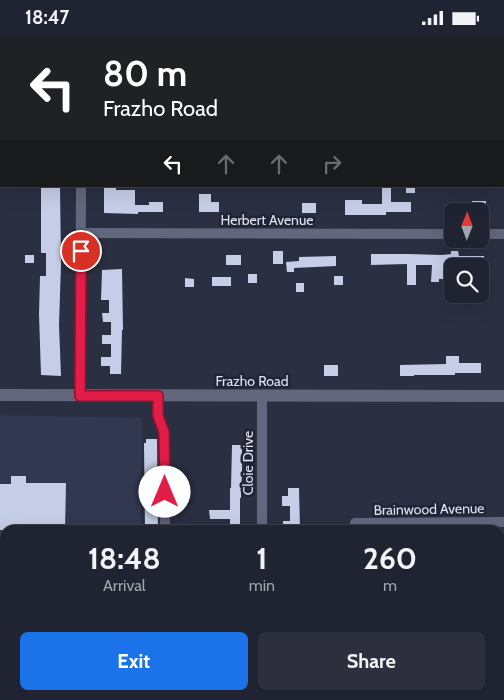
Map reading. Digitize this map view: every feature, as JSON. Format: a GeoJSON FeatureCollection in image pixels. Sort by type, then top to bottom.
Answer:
{"type":"FeatureCollection","features":[{"type":"Feature","properties":{"kind":"street"},"geometry":{"type":"LineString","coordinates":[[80,396],[81,187]]}},
{"type":"Feature","properties":{"kind":"street","name":"Herbert Avenue"},"geometry":{"type":"LineString","coordinates":[[81,233],[444,234]]}},
{"type":"Feature","properties":{"kind":"street"},"geometry":{"type":"LineString","coordinates":[[489,234],[504,234]]}},
{"type":"Feature","properties":{"kind":"street","name":"Frazho Road"},"geometry":{"type":"LineString","coordinates":[[0,395],[504,395]]}},
{"type":"Feature","properties":{"kind":"street"},"geometry":{"type":"LineString","coordinates":[[158,396],[158,416],[164,432],[165,525]]}},
{"type":"Feature","properties":{"kind":"street","name":"Cloie Drive"},"geometry":{"type":"LineString","coordinates":[[262,396],[262,525]]}},
{"type":"Feature","properties":{"kind":"street","name":"Brainwood Avenue"},"geometry":{"type":"LineString","coordinates":[[355,523],[504,522]]}},
{"type":"Feature","properties":{"kind":"shaded area"},"geometry":{"type":"Polygon","coordinates":[[[0,415],[142,418],[141,525],[0,525],[0,415]]]}},
{"type":"Feature","properties":{"kind":"building"},"geometry":{"type":"Polygon","coordinates":[[[41,187],[60,187],[61,264],[59,325],[61,376],[41,375],[40,276],[46,276],[46,253],[41,253],[41,187]]]}},
{"type":"Feature","properties":{"kind":"building"},"geometry":{"type":"Polygon","coordinates":[[[104,187],[116,187],[116,190],[135,190],[135,205],[163,202],[163,212],[138,212],[138,214],[104,213],[104,187]]]}},
{"type":"Feature","properties":{"kind":"building"},"geometry":{"type":"Polygon","coordinates":[[[382,187],[391,187],[391,202],[411,202],[411,212],[386,212],[386,215],[345,215],[345,200],[362,200],[362,204],[382,204],[382,187]]]}},
{"type":"Feature","properties":{"kind":"building"},"geometry":{"type":"Polygon","coordinates":[[[406,187],[415,187],[415,193],[406,193],[406,187]]]}},
{"type":"Feature","properties":{"kind":"building"},"geometry":{"type":"Polygon","coordinates":[[[199,194],[211,194],[211,202],[219,202],[219,212],[199,212],[199,194]]]}},
{"type":"Feature","properties":{"kind":"building"},"geometry":{"type":"Polygon","coordinates":[[[472,201],[486,201],[486,203],[472,203],[472,201]]]}},
{"type":"Feature","properties":{"kind":"building"},"geometry":{"type":"Polygon","coordinates":[[[302,203],[316,203],[316,213],[302,213],[302,203]]]}},
{"type":"Feature","properties":{"kind":"building"},"geometry":{"type":"Polygon","coordinates":[[[273,251],[283,251],[283,264],[273,264],[273,251]]]}},
{"type":"Feature","properties":{"kind":"building"},"geometry":{"type":"Polygon","coordinates":[[[451,251],[458,251],[459,256],[484,256],[484,258],[444,258],[444,279],[439,279],[439,282],[431,282],[432,265],[416,265],[416,285],[407,285],[407,264],[371,265],[371,254],[451,254],[451,251]]]}},
{"type":"Feature","properties":{"kind":"building"},"geometry":{"type":"Polygon","coordinates":[[[25,255],[34,255],[34,263],[25,263],[25,255]]]}},
{"type":"Feature","properties":{"kind":"building"},"geometry":{"type":"Polygon","coordinates":[[[226,255],[241,255],[241,265],[226,265],[226,255]]]}},
{"type":"Feature","properties":{"kind":"building"},"geometry":{"type":"Polygon","coordinates":[[[336,256],[336,266],[294,268],[294,272],[287,272],[286,262],[299,261],[299,257],[336,256]]]}},
{"type":"Feature","properties":{"kind":"building"},"geometry":{"type":"Polygon","coordinates":[[[122,269],[123,330],[121,374],[110,374],[110,366],[101,366],[101,357],[111,357],[111,344],[102,344],[102,335],[111,335],[111,322],[103,322],[102,313],[109,313],[109,300],[101,300],[102,270],[122,269]]]}},
{"type":"Feature","properties":{"kind":"building"},"geometry":{"type":"Polygon","coordinates":[[[248,274],[257,274],[257,283],[248,283],[248,274]]]}},
{"type":"Feature","properties":{"kind":"building"},"geometry":{"type":"Polygon","coordinates":[[[334,276],[343,276],[343,285],[334,285],[334,276]]]}},
{"type":"Feature","properties":{"kind":"building"},"geometry":{"type":"Polygon","coordinates":[[[212,277],[231,277],[231,286],[212,286],[212,277]]]}},
{"type":"Feature","properties":{"kind":"building"},"geometry":{"type":"Polygon","coordinates":[[[185,278],[194,279],[194,287],[185,287],[185,278]]]}},
{"type":"Feature","properties":{"kind":"building"},"geometry":{"type":"Polygon","coordinates":[[[296,283],[304,283],[304,292],[296,292],[296,283]]]}},
{"type":"Feature","properties":{"kind":"building"},"geometry":{"type":"Polygon","coordinates":[[[446,356],[459,356],[459,363],[481,363],[481,373],[400,376],[400,365],[446,364],[446,356]]]}},
{"type":"Feature","properties":{"kind":"building"},"geometry":{"type":"Polygon","coordinates":[[[324,365],[338,365],[338,376],[324,376],[324,365]]]}},
{"type":"Feature","properties":{"kind":"building"},"geometry":{"type":"Polygon","coordinates":[[[146,439],[157,439],[158,525],[145,525],[144,443],[146,443],[146,439]]]}},
{"type":"Feature","properties":{"kind":"building"},"geometry":{"type":"Polygon","coordinates":[[[232,445],[242,445],[240,525],[230,525],[230,519],[210,519],[209,510],[230,510],[232,445]]]}},
{"type":"Feature","properties":{"kind":"building"},"geometry":{"type":"Polygon","coordinates":[[[11,476],[26,476],[26,483],[66,483],[65,525],[0,525],[0,484],[11,484],[11,476]]]}},
{"type":"Feature","properties":{"kind":"building"},"geometry":{"type":"Polygon","coordinates":[[[288,488],[299,488],[300,525],[283,525],[283,521],[290,521],[290,506],[282,506],[282,496],[288,496],[288,488]]]}},
{"type":"Feature","properties":{"kind":"route"},"geometry":{"type":"LineString","coordinates":[[81,251],[80,396],[158,396],[158,418],[164,432],[165,492]]}}]}
